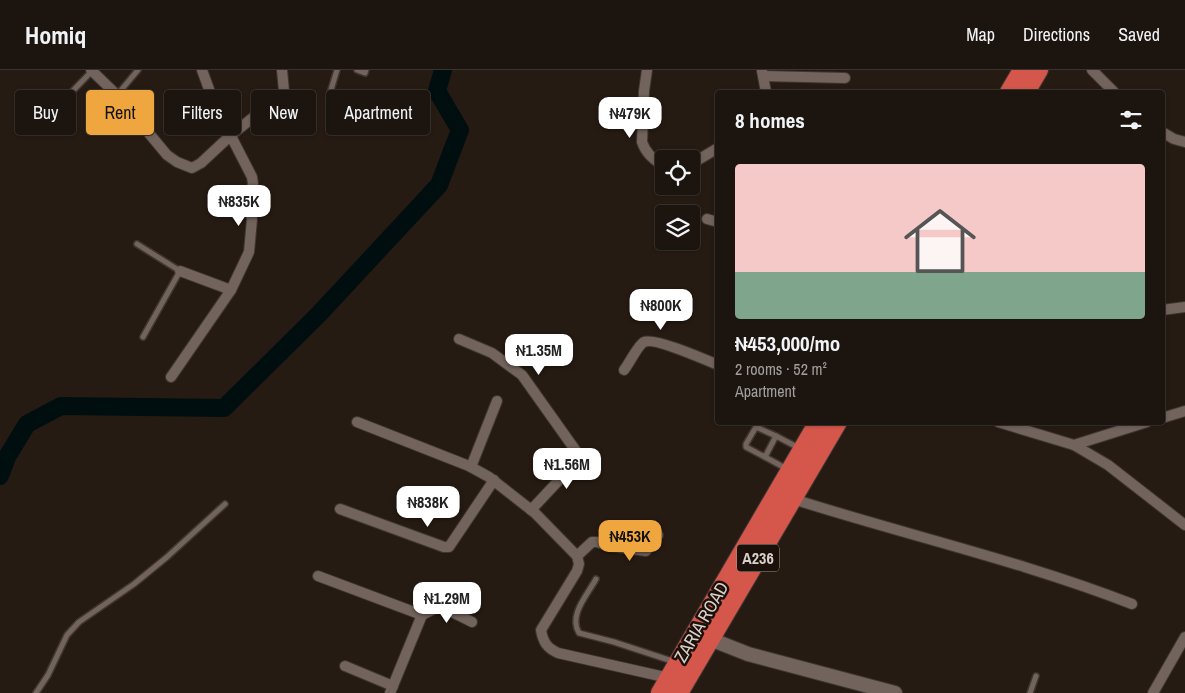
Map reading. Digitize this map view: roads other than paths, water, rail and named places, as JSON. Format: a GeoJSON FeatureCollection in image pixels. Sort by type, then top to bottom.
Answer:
{"type":"FeatureCollection","features":[{"type":"Feature","properties":{"kind":"highway"},"geometry":{"type":"LineString","coordinates":[[1010,90],[1022,70]]}},
{"type":"Feature","properties":{"kind":"highway"},"geometry":{"type":"LineString","coordinates":[[1027,90],[1039,70]]}},
{"type":"Feature","properties":{"kind":"highway","name":"ZARIA ROAD"},"geometry":{"type":"LineString","coordinates":[[664,686],[790,471],[812,445],[817,425]]}},
{"type":"Feature","properties":{"kind":"highway","name":"A236"},"geometry":{"type":"LineString","coordinates":[[679,693],[794,499],[812,445],[835,425]]}},
{"type":"Feature","properties":{"kind":"street"},"geometry":{"type":"LineString","coordinates":[[91,70],[112,90]]}},
{"type":"Feature","properties":{"kind":"street"},"geometry":{"type":"LineString","coordinates":[[171,377],[231,290],[248,252],[252,218],[248,204],[253,184],[252,176],[209,94],[202,70]]}},
{"type":"Feature","properties":{"kind":"street"},"geometry":{"type":"LineString","coordinates":[[150,135],[167,155],[177,162],[192,168],[201,164],[230,136],[281,95],[284,91],[282,70]]}},
{"type":"Feature","properties":{"kind":"street"},"geometry":{"type":"LineString","coordinates":[[647,70],[644,91],[642,142],[644,149],[655,160]]}},
{"type":"Feature","properties":{"kind":"street"},"geometry":{"type":"LineString","coordinates":[[1092,70],[1112,90]]}},
{"type":"Feature","properties":{"kind":"street"},"geometry":{"type":"LineString","coordinates":[[766,90],[762,73],[845,78]]}},
{"type":"Feature","properties":{"kind":"street"},"geometry":{"type":"LineString","coordinates":[[1165,134],[1185,142]]}},
{"type":"Feature","properties":{"kind":"street"},"geometry":{"type":"LineString","coordinates":[[700,159],[715,150]]}},
{"type":"Feature","properties":{"kind":"street"},"geometry":{"type":"LineString","coordinates":[[180,271],[231,290]]}},
{"type":"Feature","properties":{"kind":"street"},"geometry":{"type":"LineString","coordinates":[[1165,310],[1185,307]]}},
{"type":"Feature","properties":{"kind":"street"},"geometry":{"type":"LineString","coordinates":[[459,339],[492,353],[522,375],[576,451],[577,461],[531,510]]}},
{"type":"Feature","properties":{"kind":"street"},"geometry":{"type":"LineString","coordinates":[[624,370],[642,343],[649,341],[678,349],[715,364]]}},
{"type":"Feature","properties":{"kind":"street"},"geometry":{"type":"LineString","coordinates":[[471,467],[497,402]]}},
{"type":"Feature","properties":{"kind":"street"},"geometry":{"type":"LineString","coordinates":[[1165,417],[1185,411]]}},
{"type":"Feature","properties":{"kind":"street"},"geometry":{"type":"LineString","coordinates":[[357,422],[471,467],[494,480],[531,510],[577,556],[578,564],[577,571],[541,630],[543,641],[550,649],[558,653],[664,686]]}},
{"type":"Feature","properties":{"kind":"street"},"geometry":{"type":"LineString","coordinates":[[1015,425],[1074,445],[1108,466],[1185,525]]}},
{"type":"Feature","properties":{"kind":"street"},"geometry":{"type":"LineString","coordinates":[[1074,445],[1137,425]]}},
{"type":"Feature","properties":{"kind":"street"},"geometry":{"type":"LineString","coordinates":[[340,510],[444,547],[449,547],[494,480]]}},
{"type":"Feature","properties":{"kind":"street"},"geometry":{"type":"LineString","coordinates":[[794,499],[869,523],[1086,586],[1132,604]]}},
{"type":"Feature","properties":{"kind":"street"},"geometry":{"type":"LineString","coordinates":[[577,556],[592,542],[646,551],[658,535]]}},
{"type":"Feature","properties":{"kind":"street"},"geometry":{"type":"LineString","coordinates":[[318,576],[422,615]]}},
{"type":"Feature","properties":{"kind":"street"},"geometry":{"type":"LineString","coordinates":[[345,666],[392,690],[422,615],[440,606],[472,622]]}},
{"type":"Feature","properties":{"kind":"street"},"geometry":{"type":"LineString","coordinates":[[1153,693],[1185,637]]}},
{"type":"Feature","properties":{"kind":"street"},"geometry":{"type":"LineString","coordinates":[[710,639],[748,654],[868,689],[895,693]]}},
{"type":"Feature","properties":{"kind":"lane"},"geometry":{"type":"LineString","coordinates":[[73,90],[91,70]]}},
{"type":"Feature","properties":{"kind":"lane"},"geometry":{"type":"LineString","coordinates":[[121,90],[138,70]]}},
{"type":"Feature","properties":{"kind":"lane"},"geometry":{"type":"LineString","coordinates":[[331,90],[336,70]]}},
{"type":"Feature","properties":{"kind":"lane"},"geometry":{"type":"LineString","coordinates":[[357,70],[365,73],[366,70]]}},
{"type":"Feature","properties":{"kind":"lane"},"geometry":{"type":"LineString","coordinates":[[138,244],[180,271],[143,337]]}},
{"type":"Feature","properties":{"kind":"lane"},"geometry":{"type":"LineString","coordinates":[[790,471],[746,447],[756,427],[776,436],[812,445]]}},
{"type":"Feature","properties":{"kind":"lane"},"geometry":{"type":"LineString","coordinates":[[766,458],[776,436]]}},
{"type":"Feature","properties":{"kind":"lane"},"geometry":{"type":"LineString","coordinates":[[36,693],[48,675],[67,635],[78,622],[134,584],[167,557],[225,504]]}},
{"type":"Feature","properties":{"kind":"lane"},"geometry":{"type":"LineString","coordinates":[[596,579],[575,619],[576,628],[579,633],[678,662]]}},
{"type":"Feature","properties":{"kind":"lane"},"geometry":{"type":"LineString","coordinates":[[1030,693],[1036,676]]}},
{"type":"Feature","properties":{"kind":"waterway"},"geometry":{"type":"LineString","coordinates":[[0,476],[7,457],[27,424],[61,406],[224,408],[319,314],[439,185],[460,130],[437,91],[443,70]]}}]}
